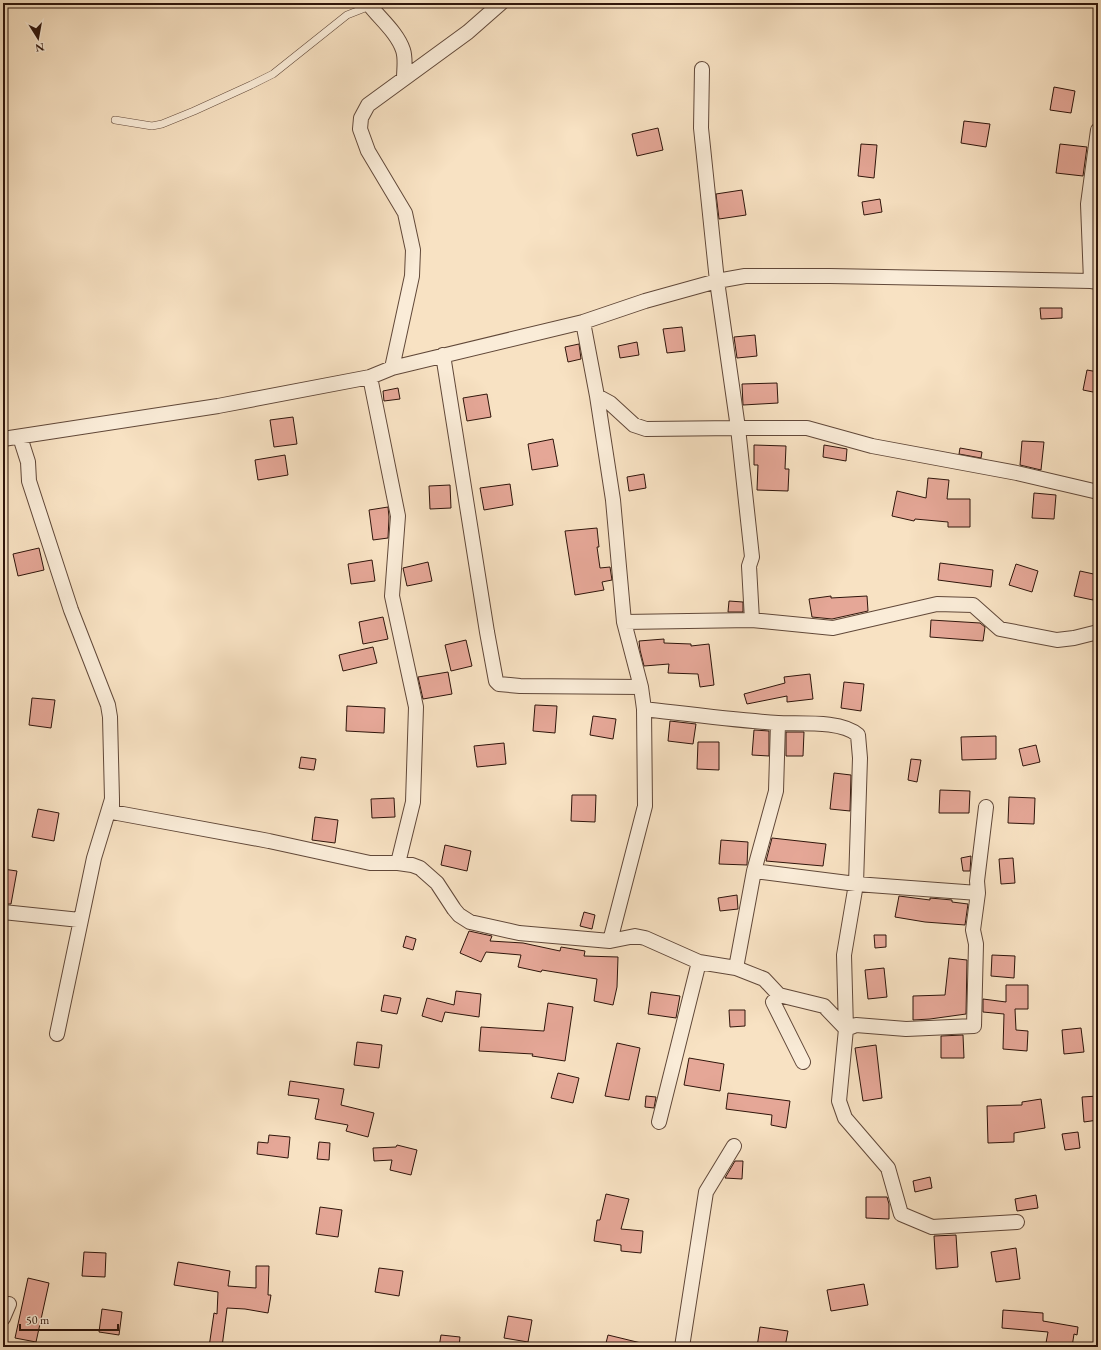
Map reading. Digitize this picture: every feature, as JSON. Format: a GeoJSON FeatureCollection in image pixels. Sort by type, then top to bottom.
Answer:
{"type":"FeatureCollection","features":[{"type":"Feature","properties":{"kind":"street"},"geometry":{"type":"LineString","coordinates":[[392,368],[412,276],[413,250],[405,213],[368,151],[360,129],[362,118],[368,105],[468,32],[501,3]]}},
{"type":"Feature","properties":{"kind":"street"},"geometry":{"type":"LineString","coordinates":[[369,5],[397,37],[404,51],[404,78]]}},
{"type":"Feature","properties":{"kind":"street"},"geometry":{"type":"LineString","coordinates":[[702,69],[701,128],[717,281],[738,428],[752,557],[749,566],[752,620]]}},
{"type":"Feature","properties":{"kind":"street"},"geometry":{"type":"LineString","coordinates":[[3,439],[218,406],[370,377],[392,368],[583,322],[645,301],[717,281],[745,276],[822,276],[1095,282],[1088,204],[1098,130]]}},
{"type":"Feature","properties":{"kind":"street"},"geometry":{"type":"LineString","coordinates":[[583,322],[597,396],[613,500],[624,622],[641,687],[644,709],[645,806],[610,941]]}},
{"type":"Feature","properties":{"kind":"street"},"geometry":{"type":"LineString","coordinates":[[443,355],[496,681],[499,684],[520,686],[641,687]]}},
{"type":"Feature","properties":{"kind":"street"},"geometry":{"type":"LineString","coordinates":[[370,377],[398,516],[392,596],[416,707],[413,802],[398,863]]}},
{"type":"Feature","properties":{"kind":"street"},"geometry":{"type":"LineString","coordinates":[[597,396],[610,403],[634,424],[646,429],[807,428],[872,446],[1017,474],[1098,492]]}},
{"type":"Feature","properties":{"kind":"street"},"geometry":{"type":"LineString","coordinates":[[20,436],[28,462],[29,481],[71,610],[108,706],[111,739],[112,812],[269,841],[370,864],[398,863],[412,865],[420,868],[437,883],[454,909],[470,922],[519,933],[610,941],[635,936],[645,938],[699,962],[736,968],[764,979],[779,995],[824,1006],[846,1029]]}},
{"type":"Feature","properties":{"kind":"street"},"geometry":{"type":"LineString","coordinates":[[624,622],[752,620],[833,628],[937,604],[973,604],[1000,629],[1057,640],[1074,638],[1098,632]]}},
{"type":"Feature","properties":{"kind":"street"},"geometry":{"type":"LineString","coordinates":[[644,709],[778,722],[810,722],[840,727],[858,735],[860,758],[856,884],[844,955],[846,1029],[839,1101],[845,1118],[888,1168],[901,1214],[932,1227],[1016,1222]]}},
{"type":"Feature","properties":{"kind":"street"},"geometry":{"type":"LineString","coordinates":[[736,968],[754,871],[776,791],[778,722]]}},
{"type":"Feature","properties":{"kind":"street"},"geometry":{"type":"LineString","coordinates":[[57,1034],[94,858],[112,799]]}},
{"type":"Feature","properties":{"kind":"street"},"geometry":{"type":"LineString","coordinates":[[846,1029],[856,1025],[906,1029],[974,1026],[976,944],[973,930],[986,807]]}},
{"type":"Feature","properties":{"kind":"street"},"geometry":{"type":"LineString","coordinates":[[754,871],[856,884],[978,893]]}},
{"type":"Feature","properties":{"kind":"street"},"geometry":{"type":"LineString","coordinates":[[3,912],[80,920]]}},
{"type":"Feature","properties":{"kind":"street"},"geometry":{"type":"LineString","coordinates":[[659,1122],[699,962]]}},
{"type":"Feature","properties":{"kind":"street"},"geometry":{"type":"LineString","coordinates":[[779,995],[773,1002],[803,1062]]}},
{"type":"Feature","properties":{"kind":"street"},"geometry":{"type":"LineString","coordinates":[[682,1347],[706,1192],[734,1146]]}},
{"type":"Feature","properties":{"kind":"street"},"geometry":{"type":"LineString","coordinates":[[3,1318],[9,1304]]}},
{"type":"Feature","properties":{"kind":"lane"},"geometry":{"type":"LineString","coordinates":[[115,120],[152,126],[162,124],[252,85],[273,74],[347,15],[369,5]]}},
{"type":"Feature","properties":{"kind":"building"},"geometry":{"type":"Polygon","coordinates":[[[1054,87],[1075,91],[1071,113],[1050,110],[1054,87]]]}},
{"type":"Feature","properties":{"kind":"building"},"geometry":{"type":"Polygon","coordinates":[[[964,121],[990,124],[986,147],[961,143],[964,121]]]}},
{"type":"Feature","properties":{"kind":"building"},"geometry":{"type":"Polygon","coordinates":[[[658,128],[663,150],[637,156],[632,134],[658,128]]]}},
{"type":"Feature","properties":{"kind":"building"},"geometry":{"type":"Polygon","coordinates":[[[861,144],[877,145],[874,178],[858,176],[861,144]]]}},
{"type":"Feature","properties":{"kind":"building"},"geometry":{"type":"Polygon","coordinates":[[[1060,144],[1087,147],[1083,176],[1056,173],[1060,144]]]}},
{"type":"Feature","properties":{"kind":"building"},"geometry":{"type":"Polygon","coordinates":[[[742,190],[746,215],[719,219],[716,194],[742,190]]]}},
{"type":"Feature","properties":{"kind":"building"},"geometry":{"type":"Polygon","coordinates":[[[880,199],[882,212],[864,215],[862,202],[880,199]]]}},
{"type":"Feature","properties":{"kind":"building"},"geometry":{"type":"Polygon","coordinates":[[[1040,308],[1062,308],[1062,318],[1041,319],[1040,308]]]}},
{"type":"Feature","properties":{"kind":"building"},"geometry":{"type":"Polygon","coordinates":[[[682,327],[685,351],[667,353],[663,329],[682,327]]]}},
{"type":"Feature","properties":{"kind":"building"},"geometry":{"type":"Polygon","coordinates":[[[755,335],[757,356],[737,358],[734,337],[755,335]]]}},
{"type":"Feature","properties":{"kind":"building"},"geometry":{"type":"Polygon","coordinates":[[[637,342],[639,355],[620,358],[618,346],[637,342]]]}},
{"type":"Feature","properties":{"kind":"building"},"geometry":{"type":"Polygon","coordinates":[[[579,344],[581,359],[568,362],[565,347],[579,344]]]}},
{"type":"Feature","properties":{"kind":"building"},"geometry":{"type":"Polygon","coordinates":[[[1087,370],[1098,372],[1098,393],[1083,390],[1087,370]]]}},
{"type":"Feature","properties":{"kind":"building"},"geometry":{"type":"Polygon","coordinates":[[[777,383],[778,403],[743,405],[742,384],[777,383]]]}},
{"type":"Feature","properties":{"kind":"building"},"geometry":{"type":"Polygon","coordinates":[[[398,388],[400,399],[384,401],[383,391],[398,388]]]}},
{"type":"Feature","properties":{"kind":"building"},"geometry":{"type":"Polygon","coordinates":[[[487,394],[491,417],[467,421],[463,398],[487,394]]]}},
{"type":"Feature","properties":{"kind":"building"},"geometry":{"type":"Polygon","coordinates":[[[293,417],[297,444],[274,447],[270,420],[293,417]]]}},
{"type":"Feature","properties":{"kind":"building"},"geometry":{"type":"Polygon","coordinates":[[[553,439],[558,466],[532,470],[528,444],[553,439]]]}},
{"type":"Feature","properties":{"kind":"building"},"geometry":{"type":"Polygon","coordinates":[[[1022,441],[1044,442],[1041,470],[1020,465],[1022,441]]]}},
{"type":"Feature","properties":{"kind":"building"},"geometry":{"type":"Polygon","coordinates":[[[754,445],[786,446],[785,469],[789,469],[788,491],[757,490],[758,465],[754,465],[754,445]]]}},
{"type":"Feature","properties":{"kind":"building"},"geometry":{"type":"Polygon","coordinates":[[[824,445],[847,449],[846,461],[823,457],[824,445]]]}},
{"type":"Feature","properties":{"kind":"building"},"geometry":{"type":"Polygon","coordinates":[[[960,448],[982,452],[981,458],[959,454],[960,448]]]}},
{"type":"Feature","properties":{"kind":"building"},"geometry":{"type":"Polygon","coordinates":[[[285,455],[288,475],[258,480],[255,460],[285,455]]]}},
{"type":"Feature","properties":{"kind":"building"},"geometry":{"type":"Polygon","coordinates":[[[644,474],[646,488],[629,491],[627,477],[644,474]]]}},
{"type":"Feature","properties":{"kind":"building"},"geometry":{"type":"Polygon","coordinates":[[[928,478],[949,480],[947,499],[970,499],[970,527],[948,527],[948,522],[915,519],[914,521],[892,516],[897,491],[926,498],[928,478]]]}},
{"type":"Feature","properties":{"kind":"building"},"geometry":{"type":"Polygon","coordinates":[[[510,484],[513,505],[484,510],[480,488],[510,484]]]}},
{"type":"Feature","properties":{"kind":"building"},"geometry":{"type":"Polygon","coordinates":[[[450,485],[451,508],[430,509],[429,486],[450,485]]]}},
{"type":"Feature","properties":{"kind":"building"},"geometry":{"type":"Polygon","coordinates":[[[1034,493],[1056,495],[1054,519],[1032,518],[1034,493]]]}},
{"type":"Feature","properties":{"kind":"building"},"geometry":{"type":"Polygon","coordinates":[[[388,507],[388,538],[373,540],[369,510],[388,507]]]}},
{"type":"Feature","properties":{"kind":"building"},"geometry":{"type":"Polygon","coordinates":[[[597,528],[599,547],[597,547],[600,568],[610,567],[612,580],[602,582],[604,590],[575,595],[565,531],[597,528]]]}},
{"type":"Feature","properties":{"kind":"building"},"geometry":{"type":"Polygon","coordinates":[[[39,548],[44,570],[18,576],[13,554],[39,548]]]}},
{"type":"Feature","properties":{"kind":"building"},"geometry":{"type":"Polygon","coordinates":[[[372,560],[375,581],[351,584],[348,564],[372,560]]]}},
{"type":"Feature","properties":{"kind":"building"},"geometry":{"type":"Polygon","coordinates":[[[428,562],[432,581],[407,586],[403,568],[428,562]]]}},
{"type":"Feature","properties":{"kind":"building"},"geometry":{"type":"Polygon","coordinates":[[[940,563],[993,570],[991,587],[938,580],[940,563]]]}},
{"type":"Feature","properties":{"kind":"building"},"geometry":{"type":"Polygon","coordinates":[[[1016,564],[1038,571],[1032,592],[1009,585],[1016,564]]]}},
{"type":"Feature","properties":{"kind":"building"},"geometry":{"type":"Polygon","coordinates":[[[1080,571],[1098,575],[1093,600],[1074,596],[1080,571]]]}},
{"type":"Feature","properties":{"kind":"building"},"geometry":{"type":"Polygon","coordinates":[[[831,596],[831,598],[867,596],[868,611],[832,619],[812,617],[809,599],[831,596]]]}},
{"type":"Feature","properties":{"kind":"building"},"geometry":{"type":"Polygon","coordinates":[[[729,601],[743,602],[743,612],[728,612],[729,601]]]}},
{"type":"Feature","properties":{"kind":"building"},"geometry":{"type":"Polygon","coordinates":[[[383,617],[388,639],[363,644],[359,622],[383,617]]]}},
{"type":"Feature","properties":{"kind":"building"},"geometry":{"type":"Polygon","coordinates":[[[931,620],[980,623],[985,627],[983,641],[930,637],[931,620]]]}},
{"type":"Feature","properties":{"kind":"building"},"geometry":{"type":"Polygon","coordinates":[[[664,639],[664,643],[691,644],[691,646],[709,644],[714,685],[700,687],[698,674],[668,673],[669,664],[644,666],[639,641],[664,639]]]}},
{"type":"Feature","properties":{"kind":"building"},"geometry":{"type":"Polygon","coordinates":[[[466,640],[472,666],[451,671],[445,645],[466,640]]]}},
{"type":"Feature","properties":{"kind":"building"},"geometry":{"type":"Polygon","coordinates":[[[373,647],[377,663],[343,671],[339,655],[373,647]]]}},
{"type":"Feature","properties":{"kind":"building"},"geometry":{"type":"Polygon","coordinates":[[[448,672],[452,694],[423,699],[418,677],[448,672]]]}},
{"type":"Feature","properties":{"kind":"building"},"geometry":{"type":"Polygon","coordinates":[[[810,674],[813,699],[787,702],[787,696],[747,704],[744,694],[785,683],[784,677],[810,674]]]}},
{"type":"Feature","properties":{"kind":"building"},"geometry":{"type":"Polygon","coordinates":[[[844,682],[864,684],[861,711],[841,708],[844,682]]]}},
{"type":"Feature","properties":{"kind":"building"},"geometry":{"type":"Polygon","coordinates":[[[32,698],[55,700],[51,728],[29,725],[32,698]]]}},
{"type":"Feature","properties":{"kind":"building"},"geometry":{"type":"Polygon","coordinates":[[[535,705],[557,706],[555,733],[533,731],[535,705]]]}},
{"type":"Feature","properties":{"kind":"building"},"geometry":{"type":"Polygon","coordinates":[[[347,706],[385,708],[384,733],[346,731],[347,706]]]}},
{"type":"Feature","properties":{"kind":"building"},"geometry":{"type":"Polygon","coordinates":[[[593,716],[616,719],[613,739],[590,735],[593,716]]]}},
{"type":"Feature","properties":{"kind":"building"},"geometry":{"type":"Polygon","coordinates":[[[670,721],[696,724],[693,744],[668,741],[670,721]]]}},
{"type":"Feature","properties":{"kind":"building"},"geometry":{"type":"Polygon","coordinates":[[[754,730],[769,731],[769,756],[752,755],[754,730]]]}},
{"type":"Feature","properties":{"kind":"building"},"geometry":{"type":"Polygon","coordinates":[[[786,732],[804,732],[803,756],[786,756],[786,732]]]}},
{"type":"Feature","properties":{"kind":"building"},"geometry":{"type":"Polygon","coordinates":[[[996,736],[996,759],[962,760],[961,737],[996,736]]]}},
{"type":"Feature","properties":{"kind":"building"},"geometry":{"type":"Polygon","coordinates":[[[698,742],[719,742],[719,770],[697,769],[698,742]]]}},
{"type":"Feature","properties":{"kind":"building"},"geometry":{"type":"Polygon","coordinates":[[[504,743],[506,764],[477,767],[474,746],[504,743]]]}},
{"type":"Feature","properties":{"kind":"building"},"geometry":{"type":"Polygon","coordinates":[[[1036,745],[1040,762],[1023,766],[1019,749],[1036,745]]]}},
{"type":"Feature","properties":{"kind":"building"},"geometry":{"type":"Polygon","coordinates":[[[301,757],[316,759],[314,770],[299,768],[301,757]]]}},
{"type":"Feature","properties":{"kind":"building"},"geometry":{"type":"Polygon","coordinates":[[[911,759],[921,760],[917,782],[908,780],[911,759]]]}},
{"type":"Feature","properties":{"kind":"building"},"geometry":{"type":"Polygon","coordinates":[[[834,773],[851,775],[850,811],[830,809],[834,773]]]}},
{"type":"Feature","properties":{"kind":"building"},"geometry":{"type":"Polygon","coordinates":[[[940,790],[970,791],[969,813],[939,813],[940,790]]]}},
{"type":"Feature","properties":{"kind":"building"},"geometry":{"type":"Polygon","coordinates":[[[572,795],[596,795],[595,822],[571,821],[572,795]]]}},
{"type":"Feature","properties":{"kind":"building"},"geometry":{"type":"Polygon","coordinates":[[[1009,797],[1035,798],[1034,824],[1008,823],[1009,797]]]}},
{"type":"Feature","properties":{"kind":"building"},"geometry":{"type":"Polygon","coordinates":[[[394,798],[395,817],[372,818],[371,799],[394,798]]]}},
{"type":"Feature","properties":{"kind":"building"},"geometry":{"type":"Polygon","coordinates":[[[38,809],[59,813],[54,841],[32,837],[38,809]]]}},
{"type":"Feature","properties":{"kind":"building"},"geometry":{"type":"Polygon","coordinates":[[[315,817],[338,820],[335,843],[312,840],[315,817]]]}},
{"type":"Feature","properties":{"kind":"building"},"geometry":{"type":"Polygon","coordinates":[[[772,838],[826,844],[823,866],[766,861],[772,838]]]}},
{"type":"Feature","properties":{"kind":"building"},"geometry":{"type":"Polygon","coordinates":[[[721,840],[748,842],[747,865],[719,864],[721,840]]]}},
{"type":"Feature","properties":{"kind":"building"},"geometry":{"type":"Polygon","coordinates":[[[445,845],[471,851],[467,871],[441,865],[445,845]]]}},
{"type":"Feature","properties":{"kind":"building"},"geometry":{"type":"Polygon","coordinates":[[[971,856],[970,871],[963,871],[961,858],[971,856]]]}},
{"type":"Feature","properties":{"kind":"building"},"geometry":{"type":"Polygon","coordinates":[[[1013,858],[1015,883],[1001,884],[999,859],[1013,858]]]}},
{"type":"Feature","properties":{"kind":"building"},"geometry":{"type":"Polygon","coordinates":[[[3,869],[17,871],[11,904],[3,904],[3,869]]]}},
{"type":"Feature","properties":{"kind":"building"},"geometry":{"type":"Polygon","coordinates":[[[737,895],[738,909],[720,911],[718,898],[737,895]]]}},
{"type":"Feature","properties":{"kind":"building"},"geometry":{"type":"Polygon","coordinates":[[[899,896],[930,900],[930,898],[952,900],[952,902],[968,904],[965,925],[925,922],[895,917],[899,896]]]}},
{"type":"Feature","properties":{"kind":"building"},"geometry":{"type":"Polygon","coordinates":[[[584,912],[595,915],[592,929],[580,926],[584,912]]]}},
{"type":"Feature","properties":{"kind":"building"},"geometry":{"type":"Polygon","coordinates":[[[469,931],[492,936],[490,941],[523,943],[560,951],[561,947],[585,951],[584,956],[618,957],[617,987],[613,1005],[594,1001],[597,979],[542,970],[541,972],[518,967],[521,955],[486,952],[481,962],[460,953],[469,931]]]}},
{"type":"Feature","properties":{"kind":"building"},"geometry":{"type":"Polygon","coordinates":[[[874,935],[886,935],[886,947],[875,948],[874,935]]]}},
{"type":"Feature","properties":{"kind":"building"},"geometry":{"type":"Polygon","coordinates":[[[406,936],[416,939],[413,950],[403,947],[406,936]]]}},
{"type":"Feature","properties":{"kind":"building"},"geometry":{"type":"Polygon","coordinates":[[[992,955],[1015,956],[1014,978],[991,976],[992,955]]]}},
{"type":"Feature","properties":{"kind":"building"},"geometry":{"type":"Polygon","coordinates":[[[949,958],[967,960],[966,1014],[913,1020],[913,996],[945,995],[949,958]]]}},
{"type":"Feature","properties":{"kind":"building"},"geometry":{"type":"Polygon","coordinates":[[[884,968],[887,997],[868,999],[865,970],[884,968]]]}},
{"type":"Feature","properties":{"kind":"building"},"geometry":{"type":"Polygon","coordinates":[[[1006,985],[1028,985],[1028,1009],[1015,1009],[1016,1030],[1028,1031],[1027,1051],[1003,1049],[1004,1014],[983,1012],[983,999],[1006,1002],[1006,985]]]}},
{"type":"Feature","properties":{"kind":"building"},"geometry":{"type":"Polygon","coordinates":[[[456,991],[481,994],[479,1017],[445,1012],[442,1022],[422,1016],[427,998],[454,1005],[456,991]]]}},
{"type":"Feature","properties":{"kind":"building"},"geometry":{"type":"Polygon","coordinates":[[[651,992],[680,996],[676,1018],[648,1014],[651,992]]]}},
{"type":"Feature","properties":{"kind":"building"},"geometry":{"type":"Polygon","coordinates":[[[384,995],[401,998],[397,1014],[381,1011],[384,995]]]}},
{"type":"Feature","properties":{"kind":"building"},"geometry":{"type":"Polygon","coordinates":[[[548,1003],[573,1007],[565,1061],[532,1056],[533,1054],[479,1051],[481,1027],[544,1031],[548,1003]]]}},
{"type":"Feature","properties":{"kind":"building"},"geometry":{"type":"Polygon","coordinates":[[[729,1010],[745,1010],[745,1026],[730,1027],[729,1010]]]}},
{"type":"Feature","properties":{"kind":"building"},"geometry":{"type":"Polygon","coordinates":[[[1081,1028],[1084,1052],[1064,1054],[1062,1030],[1081,1028]]]}},
{"type":"Feature","properties":{"kind":"building"},"geometry":{"type":"Polygon","coordinates":[[[963,1035],[964,1058],[941,1058],[941,1036],[963,1035]]]}},
{"type":"Feature","properties":{"kind":"building"},"geometry":{"type":"Polygon","coordinates":[[[357,1042],[382,1045],[379,1068],[354,1065],[357,1042]]]}},
{"type":"Feature","properties":{"kind":"building"},"geometry":{"type":"Polygon","coordinates":[[[617,1043],[640,1048],[629,1100],[605,1096],[617,1043]]]}},
{"type":"Feature","properties":{"kind":"building"},"geometry":{"type":"Polygon","coordinates":[[[876,1045],[882,1098],[863,1101],[855,1048],[876,1045]]]}},
{"type":"Feature","properties":{"kind":"building"},"geometry":{"type":"Polygon","coordinates":[[[689,1058],[724,1064],[720,1091],[684,1085],[689,1058]]]}},
{"type":"Feature","properties":{"kind":"building"},"geometry":{"type":"Polygon","coordinates":[[[558,1073],[579,1078],[573,1103],[551,1098],[558,1073]]]}},
{"type":"Feature","properties":{"kind":"building"},"geometry":{"type":"Polygon","coordinates":[[[290,1081],[344,1089],[341,1105],[374,1113],[368,1137],[346,1131],[348,1125],[315,1119],[319,1099],[288,1095],[290,1081]]]}},
{"type":"Feature","properties":{"kind":"building"},"geometry":{"type":"Polygon","coordinates":[[[728,1093],[790,1101],[786,1128],[771,1125],[772,1115],[726,1109],[728,1093]]]}},
{"type":"Feature","properties":{"kind":"building"},"geometry":{"type":"Polygon","coordinates":[[[646,1096],[656,1097],[654,1108],[645,1107],[646,1096]]]}},
{"type":"Feature","properties":{"kind":"building"},"geometry":{"type":"Polygon","coordinates":[[[1098,1096],[1098,1120],[1084,1122],[1082,1097],[1098,1096]]]}},
{"type":"Feature","properties":{"kind":"building"},"geometry":{"type":"Polygon","coordinates":[[[1041,1099],[1045,1128],[1014,1133],[1014,1142],[988,1143],[987,1106],[1022,1105],[1022,1102],[1041,1099]]]}},
{"type":"Feature","properties":{"kind":"building"},"geometry":{"type":"Polygon","coordinates":[[[1078,1132],[1080,1148],[1065,1150],[1062,1134],[1078,1132]]]}},
{"type":"Feature","properties":{"kind":"building"},"geometry":{"type":"Polygon","coordinates":[[[269,1135],[290,1137],[288,1158],[257,1154],[258,1142],[268,1143],[269,1135]]]}},
{"type":"Feature","properties":{"kind":"building"},"geometry":{"type":"Polygon","coordinates":[[[319,1142],[330,1143],[329,1160],[317,1159],[319,1142]]]}},
{"type":"Feature","properties":{"kind":"building"},"geometry":{"type":"Polygon","coordinates":[[[397,1145],[417,1150],[411,1175],[390,1170],[392,1160],[374,1161],[373,1148],[396,1147],[397,1145]]]}},
{"type":"Feature","properties":{"kind":"building"},"geometry":{"type":"Polygon","coordinates":[[[735,1161],[743,1161],[742,1179],[725,1178],[735,1161]]]}},
{"type":"Feature","properties":{"kind":"building"},"geometry":{"type":"Polygon","coordinates":[[[930,1177],[932,1188],[915,1192],[913,1181],[930,1177]]]}},
{"type":"Feature","properties":{"kind":"building"},"geometry":{"type":"Polygon","coordinates":[[[606,1194],[629,1199],[621,1229],[643,1231],[641,1253],[621,1251],[621,1245],[594,1241],[597,1220],[600,1220],[606,1194]]]}},
{"type":"Feature","properties":{"kind":"building"},"geometry":{"type":"Polygon","coordinates":[[[1036,1195],[1038,1208],[1017,1211],[1015,1199],[1036,1195]]]}},
{"type":"Feature","properties":{"kind":"building"},"geometry":{"type":"Polygon","coordinates":[[[866,1197],[887,1197],[889,1204],[889,1219],[866,1218],[866,1197]]]}},
{"type":"Feature","properties":{"kind":"building"},"geometry":{"type":"Polygon","coordinates":[[[320,1207],[342,1210],[338,1237],[316,1234],[320,1207]]]}},
{"type":"Feature","properties":{"kind":"building"},"geometry":{"type":"Polygon","coordinates":[[[956,1235],[958,1267],[936,1269],[934,1236],[956,1235]]]}},
{"type":"Feature","properties":{"kind":"building"},"geometry":{"type":"Polygon","coordinates":[[[1016,1248],[1020,1279],[996,1282],[991,1252],[1016,1248]]]}},
{"type":"Feature","properties":{"kind":"building"},"geometry":{"type":"Polygon","coordinates":[[[84,1252],[106,1253],[105,1277],[82,1276],[84,1252]]]}},
{"type":"Feature","properties":{"kind":"building"},"geometry":{"type":"Polygon","coordinates":[[[178,1262],[230,1271],[228,1286],[256,1288],[256,1266],[269,1266],[268,1295],[271,1295],[268,1313],[227,1308],[222,1347],[209,1347],[214,1313],[217,1314],[218,1292],[174,1285],[178,1262]]]}},
{"type":"Feature","properties":{"kind":"building"},"geometry":{"type":"Polygon","coordinates":[[[379,1268],[403,1271],[399,1296],[375,1292],[379,1268]]]}},
{"type":"Feature","properties":{"kind":"building"},"geometry":{"type":"Polygon","coordinates":[[[28,1278],[49,1283],[36,1342],[15,1338],[28,1278]]]}},
{"type":"Feature","properties":{"kind":"building"},"geometry":{"type":"Polygon","coordinates":[[[864,1284],[868,1305],[831,1311],[827,1290],[864,1284]]]}},
{"type":"Feature","properties":{"kind":"building"},"geometry":{"type":"Polygon","coordinates":[[[102,1309],[122,1312],[119,1335],[99,1332],[102,1309]]]}},
{"type":"Feature","properties":{"kind":"building"},"geometry":{"type":"Polygon","coordinates":[[[1003,1310],[1043,1313],[1043,1321],[1078,1327],[1077,1335],[1074,1334],[1072,1347],[1046,1343],[1048,1332],[1002,1328],[1003,1310]]]}},
{"type":"Feature","properties":{"kind":"building"},"geometry":{"type":"Polygon","coordinates":[[[508,1316],[532,1320],[528,1342],[504,1338],[508,1316]]]}},
{"type":"Feature","properties":{"kind":"building"},"geometry":{"type":"Polygon","coordinates":[[[760,1327],[788,1331],[785,1347],[757,1347],[760,1327]]]}},
{"type":"Feature","properties":{"kind":"building"},"geometry":{"type":"Polygon","coordinates":[[[441,1335],[460,1337],[459,1347],[439,1347],[441,1335]]]}},
{"type":"Feature","properties":{"kind":"building"},"geometry":{"type":"Polygon","coordinates":[[[608,1335],[641,1343],[640,1347],[605,1347],[608,1335]]]}}]}
